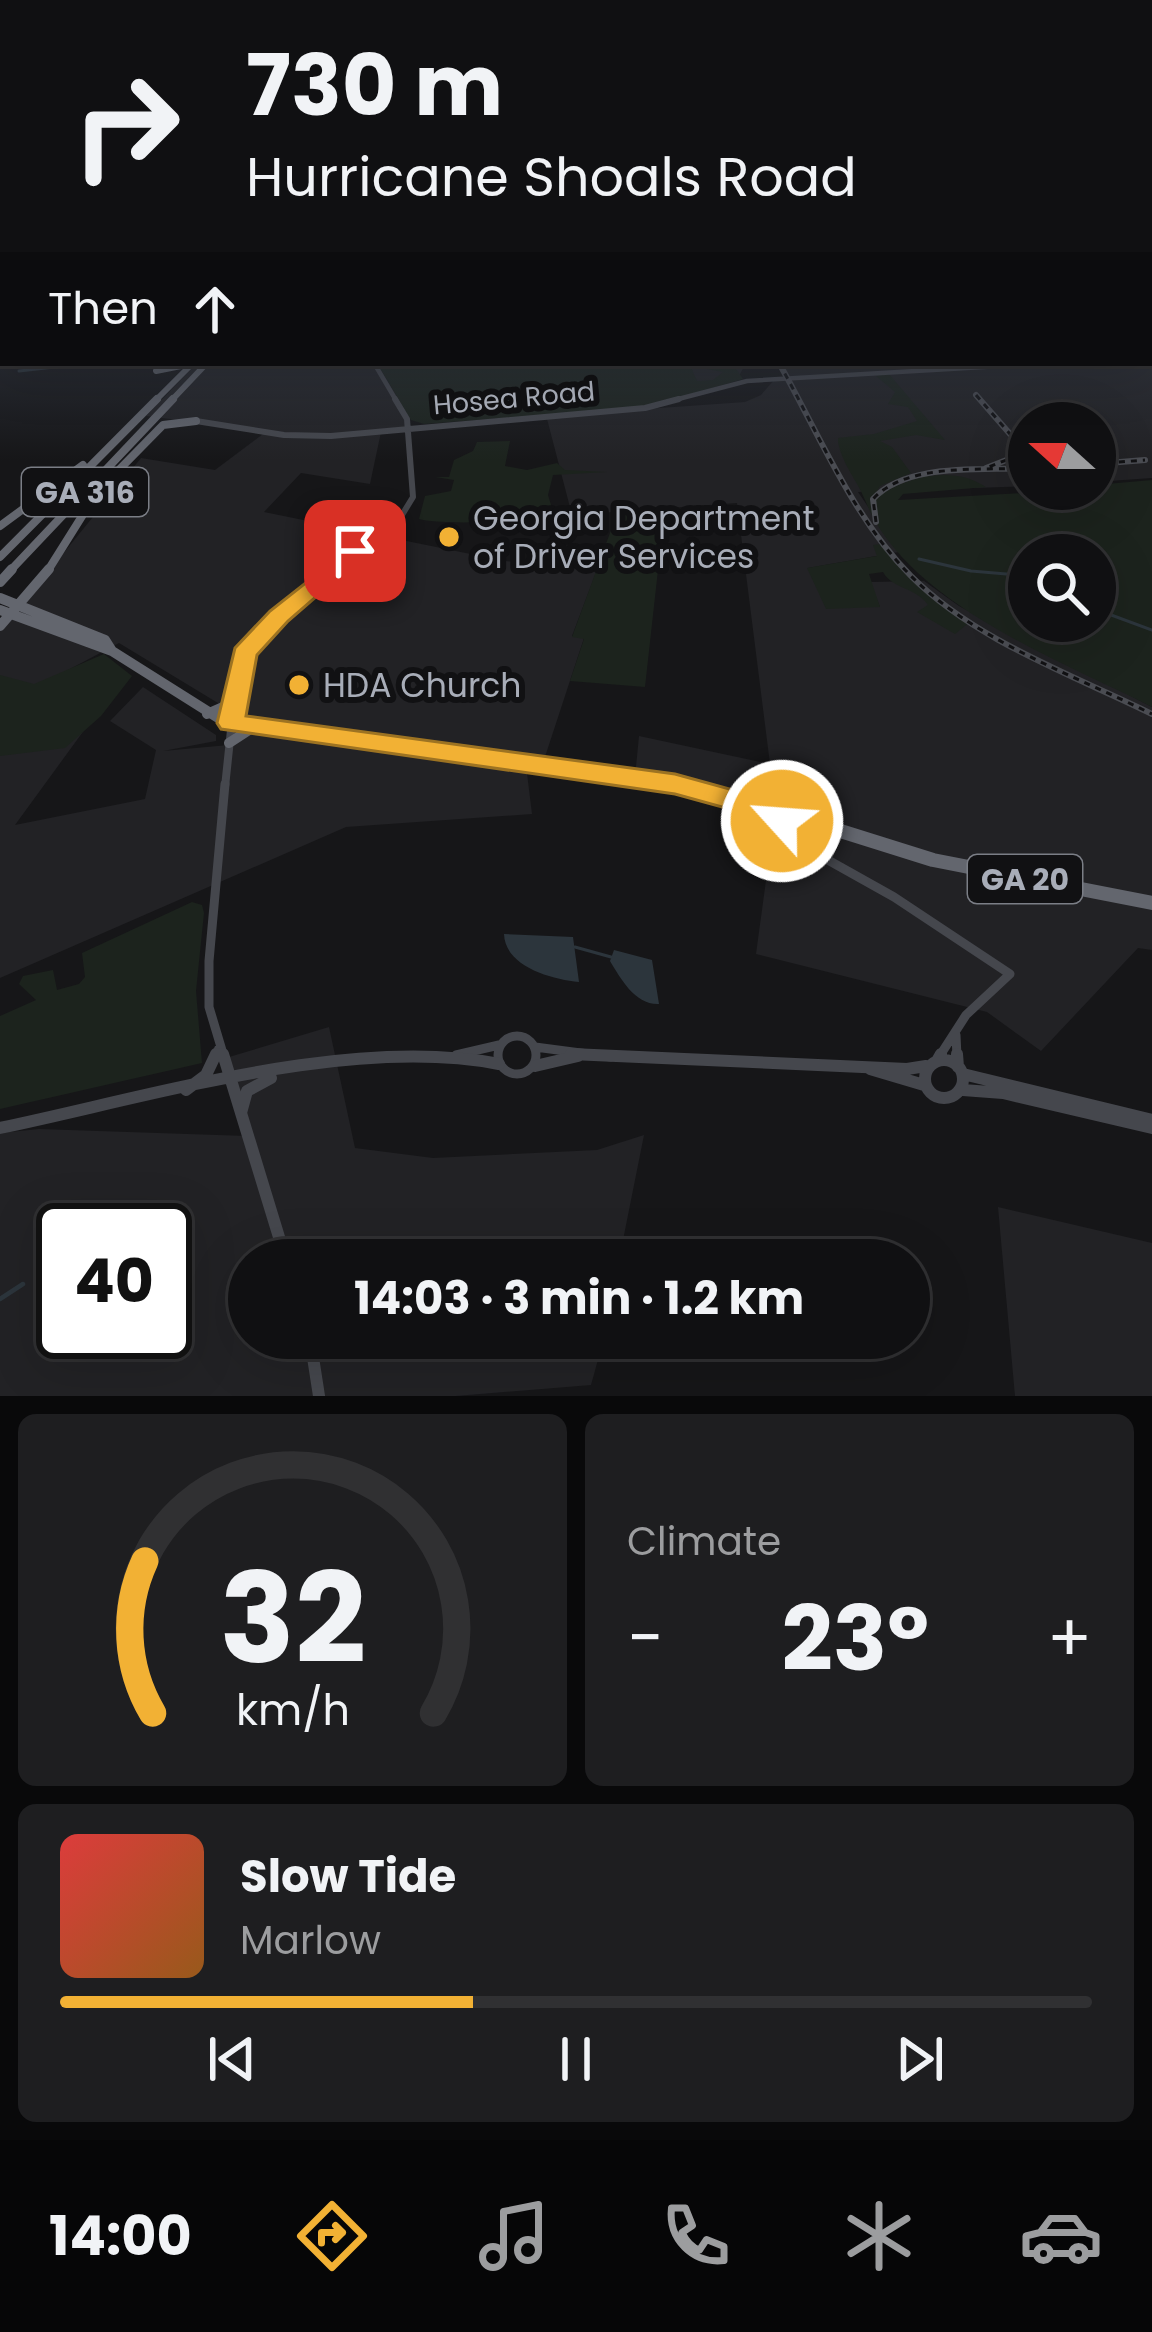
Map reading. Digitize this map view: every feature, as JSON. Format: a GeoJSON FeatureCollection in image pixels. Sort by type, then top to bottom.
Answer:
{"type":"FeatureCollection","features":[{"type":"Feature","properties":{"kind":"highway"},"geometry":{"type":"LineString","coordinates":[[156,371],[185,366]]}},
{"type":"Feature","properties":{"kind":"highway","name":"GA 316"},"geometry":{"type":"LineString","coordinates":[[0,557],[188,366]]}},
{"type":"Feature","properties":{"kind":"highway","name":"GA 316"},"geometry":{"type":"LineString","coordinates":[[0,583],[204,366]]}},
{"type":"Feature","properties":{"kind":"highway"},"geometry":{"type":"LineString","coordinates":[[0,629],[7,605],[29,594],[115,466],[170,402]]}},
{"type":"Feature","properties":{"kind":"highway"},"geometry":{"type":"LineString","coordinates":[[0,526],[136,420]]}},
{"type":"Feature","properties":{"kind":"highway"},"geometry":{"type":"LineString","coordinates":[[93,499],[161,427],[196,421]]}},
{"type":"Feature","properties":{"kind":"highway"},"geometry":{"type":"LineString","coordinates":[[0,629],[36,616],[29,594]]}},
{"type":"Feature","properties":{"kind":"highway","name":"GA 20"},"geometry":{"type":"LineString","coordinates":[[7,605],[112,650],[207,714],[231,723],[675,784],[951,864],[1152,903]]}},
{"type":"Feature","properties":{"kind":"highway"},"geometry":{"type":"LineString","coordinates":[[207,714],[234,702]]}},
{"type":"Feature","properties":{"kind":"highway"},"geometry":{"type":"LineString","coordinates":[[229,743],[239,732],[255,727]]}},
{"type":"Feature","properties":{"kind":"highway"},"geometry":{"type":"LineString","coordinates":[[790,836],[798,826],[824,827]]}},
{"type":"Feature","properties":{"kind":"street"},"geometry":{"type":"LineString","coordinates":[[279,1239],[209,1007],[231,723],[244,654],[275,620],[407,508],[413,496],[409,429],[396,393],[376,366]]}},
{"type":"Feature","properties":{"kind":"street","name":"Hosea Road"},"geometry":{"type":"LineString","coordinates":[[428,426],[645,408],[747,381],[1000,366]]}},
{"type":"Feature","properties":{"kind":"street"},"geometry":{"type":"LineString","coordinates":[[196,421],[310,436],[428,426]]}},
{"type":"Feature","properties":{"kind":"street"},"geometry":{"type":"LineString","coordinates":[[386,430],[428,426]]}},
{"type":"Feature","properties":{"kind":"street"},"geometry":{"type":"LineString","coordinates":[[780,813],[790,836],[1010,974],[966,1015],[922,1076],[928,1088]]}},
{"type":"Feature","properties":{"kind":"street"},"geometry":{"type":"LineString","coordinates":[[956,1034],[954,1059],[963,1090]]}},
{"type":"Feature","properties":{"kind":"street"},"geometry":{"type":"LineString","coordinates":[[0,1128],[277,1074],[375,1060],[454,1056],[519,1038],[535,1047],[579,1056],[869,1068],[931,1064],[1152,1124]]}},
{"type":"Feature","properties":{"kind":"street"},"geometry":{"type":"LineString","coordinates":[[499,1064],[496,1054],[502,1044]]}},
{"type":"Feature","properties":{"kind":"street"},"geometry":{"type":"LineString","coordinates":[[530,1068],[537,1058],[535,1047]]}},
{"type":"Feature","properties":{"kind":"street"},"geometry":{"type":"LineString","coordinates":[[184,1091],[206,1075],[219,1048]]}},
{"type":"Feature","properties":{"kind":"street"},"geometry":{"type":"LineString","coordinates":[[454,1056],[517,1072],[579,1056]]}},
{"type":"Feature","properties":{"kind":"street"},"geometry":{"type":"LineString","coordinates":[[869,1068],[947,1096],[963,1090],[1003,1093],[1152,1124]]}},
{"type":"Feature","properties":{"kind":"street"},"geometry":{"type":"LineString","coordinates":[[240,1118],[247,1091],[277,1074]]}},
{"type":"Feature","properties":{"kind":"street"},"geometry":{"type":"LineString","coordinates":[[313,1359],[319,1396]]}},
{"type":"Feature","properties":{"kind":"shaded area"},"geometry":{"type":"Polygon","coordinates":[[[194,366],[379,366],[397,396],[407,428],[381,432],[370,484],[301,473],[264,512],[505,561],[597,570],[572,636],[584,638],[542,766],[526,765],[532,814],[346,827],[0,978],[0,754],[93,718],[15,825],[145,799],[156,750],[110,721],[143,687],[216,735],[216,741],[163,751],[229,745],[241,717],[119,643],[36,687],[0,679],[0,631],[141,458],[215,470],[267,431],[146,416],[194,366]]]}},
{"type":"Feature","properties":{"kind":"shaded area"},"geometry":{"type":"Polygon","coordinates":[[[379,366],[690,366],[697,381],[713,380],[723,372],[708,366],[738,366],[743,379],[648,407],[424,424],[411,420],[379,366]]]}},
{"type":"Feature","properties":{"kind":"shaded area"},"geometry":{"type":"Polygon","coordinates":[[[391,366],[744,366],[739,376],[574,414],[745,402],[761,395],[774,380],[790,378],[784,366],[1152,366],[1152,478],[1116,481],[1116,402],[1008,402],[1008,487],[858,492],[899,552],[808,568],[880,607],[870,582],[924,581],[1008,632],[1008,642],[1028,642],[1152,707],[1152,950],[1138,948],[1041,1051],[987,1012],[756,954],[775,814],[635,777],[639,736],[770,764],[737,503],[572,515],[546,415],[391,366]]]}},
{"type":"Feature","properties":{"kind":"shaded area"},"geometry":{"type":"Polygon","coordinates":[[[889,374],[945,440],[916,435],[880,441],[892,447],[911,473],[880,486],[870,503],[910,481],[941,475],[986,487],[903,494],[898,500],[1008,494],[1008,510],[1116,510],[1116,483],[1152,480],[1152,707],[1021,642],[1116,642],[1116,534],[1008,534],[1008,635],[948,598],[913,569],[885,536],[846,465],[838,438],[874,434],[917,421],[908,407],[888,404],[895,392],[876,376],[889,374]]]}},
{"type":"Feature","properties":{"kind":"shaded area"},"geometry":{"type":"Polygon","coordinates":[[[510,441],[505,466],[527,470],[557,463],[565,470],[607,472],[553,475],[548,495],[552,508],[529,517],[467,522],[419,519],[425,496],[451,491],[454,480],[435,477],[449,477],[454,460],[473,451],[477,442],[510,441]]]}},
{"type":"Feature","properties":{"kind":"shaded area"},"geometry":{"type":"Polygon","coordinates":[[[665,507],[645,687],[570,681],[584,639],[572,637],[618,511],[665,507]]]}},
{"type":"Feature","properties":{"kind":"shaded area"},"geometry":{"type":"Polygon","coordinates":[[[882,544],[919,587],[970,622],[955,634],[917,612],[928,605],[883,572],[869,574],[880,607],[826,609],[807,568],[877,556],[873,545],[882,544]]]}},
{"type":"Feature","properties":{"kind":"shaded area"},"geometry":{"type":"Polygon","coordinates":[[[104,654],[132,676],[101,716],[65,748],[0,756],[0,675],[34,684],[104,654]]]}},
{"type":"Feature","properties":{"kind":"shaded area"},"geometry":{"type":"Polygon","coordinates":[[[192,902],[202,905],[204,913],[196,991],[202,1063],[0,1109],[0,1016],[36,1000],[19,984],[23,976],[53,970],[57,990],[79,984],[85,977],[82,953],[192,902]]]}},
{"type":"Feature","properties":{"kind":"shaded area"},"geometry":{"type":"Polygon","coordinates":[[[504,934],[573,937],[579,982],[531,969],[512,955],[504,934]]]}},
{"type":"Feature","properties":{"kind":"shaded area"},"geometry":{"type":"Polygon","coordinates":[[[614,950],[652,960],[659,1004],[630,990],[610,961],[614,950]]]}},
{"type":"Feature","properties":{"kind":"shaded area"},"geometry":{"type":"Polygon","coordinates":[[[329,1027],[355,1148],[433,1158],[597,1150],[644,1135],[623,1239],[228,1239],[228,1359],[598,1359],[591,1385],[456,1396],[0,1396],[0,1133],[39,1129],[247,1136],[219,1060],[329,1027]]]}},
{"type":"Feature","properties":{"kind":"shaded area"},"geometry":{"type":"Polygon","coordinates":[[[998,1207],[1152,1243],[1152,1396],[1015,1396],[998,1207]]]}},
{"type":"Feature","properties":{"kind":"waterway"},"geometry":{"type":"LineString","coordinates":[[19,371],[63,366]]}},
{"type":"Feature","properties":{"kind":"waterway"},"geometry":{"type":"LineString","coordinates":[[919,559],[1008,574]]}},
{"type":"Feature","properties":{"kind":"waterway"},"geometry":{"type":"LineString","coordinates":[[1116,617],[1152,630]]}},
{"type":"Feature","properties":{"kind":"waterway"},"geometry":{"type":"LineString","coordinates":[[575,947],[611,957]]}},
{"type":"Feature","properties":{"kind":"waterway"},"geometry":{"type":"LineString","coordinates":[[0,1299],[23,1284]]}},
{"type":"Feature","properties":{"kind":"railway"},"geometry":{"type":"LineString","coordinates":[[781,366],[854,502],[911,576],[994,638],[1152,714]]}},
{"type":"Feature","properties":{"kind":"railway"},"geometry":{"type":"LineString","coordinates":[[976,395],[1017,442],[1009,459],[986,468]]}},
{"type":"Feature","properties":{"kind":"railway"},"geometry":{"type":"LineString","coordinates":[[1116,462],[1145,460]]}},
{"type":"Feature","properties":{"kind":"railway"},"geometry":{"type":"LineString","coordinates":[[876,522],[873,499],[905,479],[946,471],[1008,469]]}},
{"type":"Feature","properties":{"kind":"place","name":"Georgia Department of Driver Services"},"geometry":{"type":"Point","coordinates":[449,537]}},
{"type":"Feature","properties":{"kind":"place","name":"HDA Church"},"geometry":{"type":"Point","coordinates":[299,685]}},
{"type":"Feature","properties":{"kind":"route"},"geometry":{"type":"LineString","coordinates":[[355,551],[259,634],[244,654],[231,723],[675,784],[751,802],[780,813],[782,821]]}}]}
